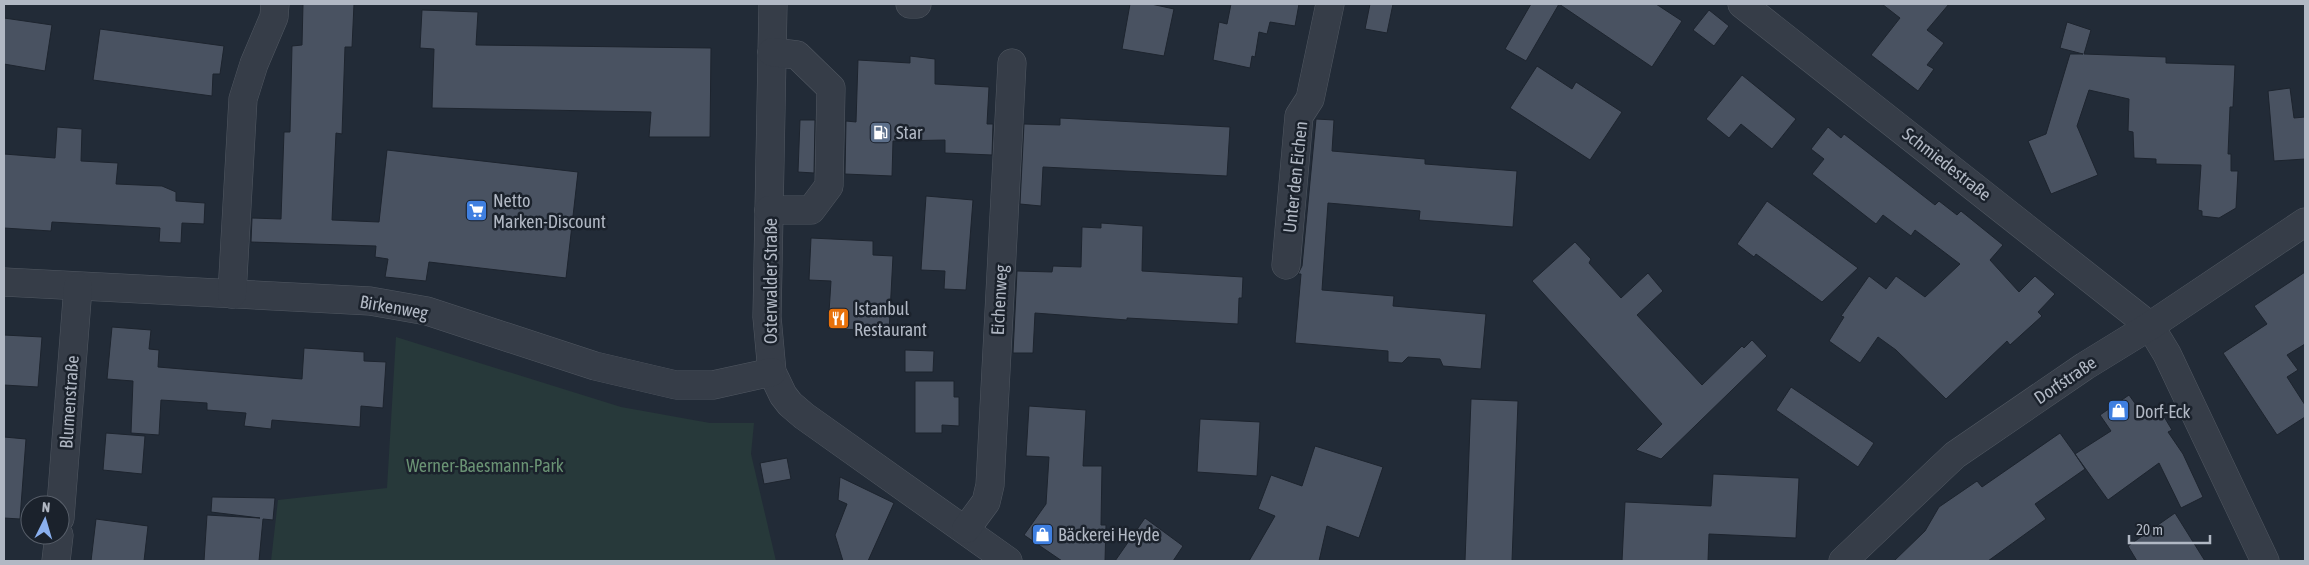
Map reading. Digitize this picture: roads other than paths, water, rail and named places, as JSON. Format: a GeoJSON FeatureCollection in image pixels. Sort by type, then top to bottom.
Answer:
{"type":"FeatureCollection","features":[{"type":"Feature","properties":{"kind":"street"},"geometry":{"type":"LineString","coordinates":[[232,294],[243,99],[254,64],[274,17],[275,4]]}},
{"type":"Feature","properties":{"kind":"street","name":"Osterwalder Straße"},"geometry":{"type":"LineString","coordinates":[[773,4],[767,317],[772,372],[783,395],[804,416],[966,529],[1008,561]]}},
{"type":"Feature","properties":{"kind":"street"},"geometry":{"type":"LineString","coordinates":[[910,4],[916,4]]}},
{"type":"Feature","properties":{"kind":"street","name":"Unter den Eichen"},"geometry":{"type":"LineString","coordinates":[[1286,264],[1299,116],[1310,99],[1330,4]]}},
{"type":"Feature","properties":{"kind":"street","name":"Schmiedestraße"},"geometry":{"type":"LineString","coordinates":[[1742,4],[2150,326]]}},
{"type":"Feature","properties":{"kind":"street"},"geometry":{"type":"LineString","coordinates":[[769,210],[811,210],[829,186],[831,117],[831,88],[797,55],[772,52]]}},
{"type":"Feature","properties":{"kind":"street","name":"Eichenweg"},"geometry":{"type":"LineString","coordinates":[[966,529],[986,502],[990,485],[1012,63]]}},
{"type":"Feature","properties":{"kind":"street","name":"Dorfstraße"},"geometry":{"type":"LineString","coordinates":[[1843,561],[1955,455],[2085,366],[2150,326],[2305,222]]}},
{"type":"Feature","properties":{"kind":"street","name":"Birkenweg"},"geometry":{"type":"LineString","coordinates":[[4,282],[360,300],[427,311],[595,366],[676,385],[713,385],[772,372]]}},
{"type":"Feature","properties":{"kind":"street","name":"Blumenstraße"},"geometry":{"type":"LineString","coordinates":[[62,495],[78,287]]}},
{"type":"Feature","properties":{"kind":"street"},"geometry":{"type":"LineString","coordinates":[[2150,326],[2167,354],[2265,561]]}},
{"type":"Feature","properties":{"kind":"street"},"geometry":{"type":"LineString","coordinates":[[56,561],[57,545]]}},
{"type":"Feature","properties":{"kind":"place","name":"Star"},"geometry":{"type":"Point","coordinates":[880,132]}},
{"type":"Feature","properties":{"kind":"place","name":"Netto Marken-Discount"},"geometry":{"type":"Point","coordinates":[477,210]}},
{"type":"Feature","properties":{"kind":"place","name":"Istanbul Restaurant"},"geometry":{"type":"Point","coordinates":[838,318]}},
{"type":"Feature","properties":{"kind":"place","name":"Dorf-Eck"},"geometry":{"type":"Point","coordinates":[2119,411]}},
{"type":"Feature","properties":{"kind":"place","name":"Bäckerei Heyde"},"geometry":{"type":"Point","coordinates":[1042,534]}},
{"type":"Feature","properties":{"kind":"park label","name":"Werner-Baesmann-Park"},"geometry":{"type":"Point","coordinates":[485,465]}}]}
